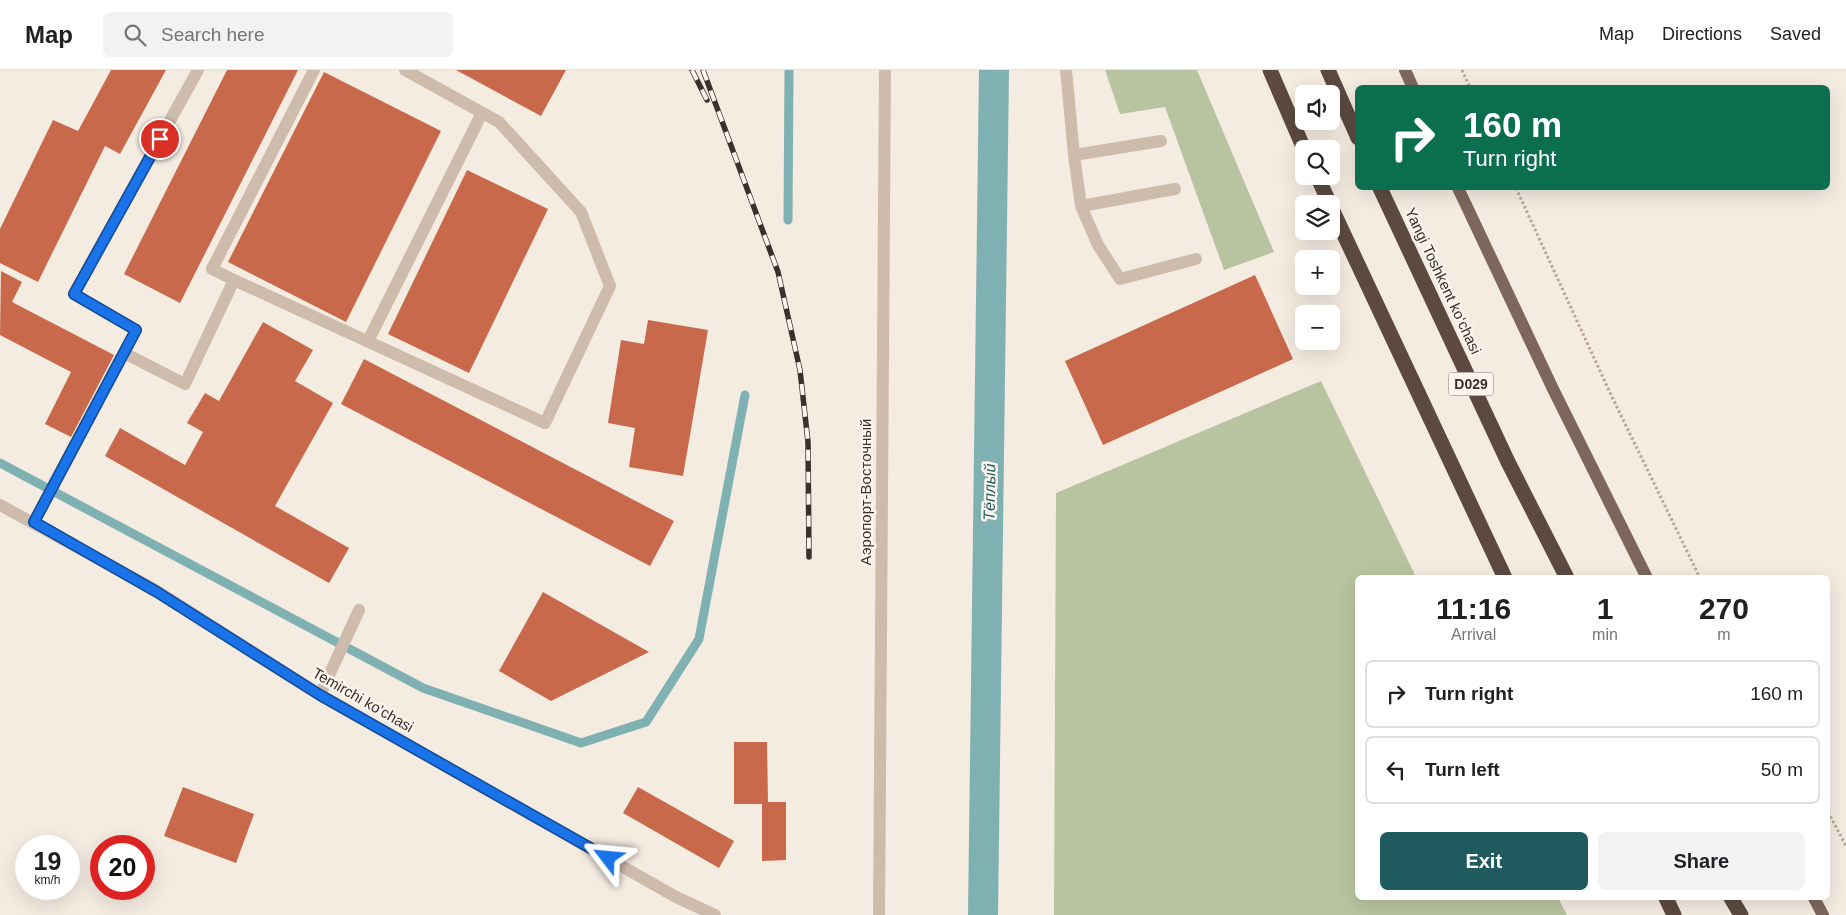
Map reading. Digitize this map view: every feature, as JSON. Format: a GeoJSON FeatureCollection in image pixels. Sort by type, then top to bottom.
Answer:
{"type":"FeatureCollection","features":[{"type":"Feature","properties":{"kind":"highway"},"geometry":{"type":"LineString","coordinates":[[1270,70],[1300,140]]}},
{"type":"Feature","properties":{"kind":"highway"},"geometry":{"type":"LineString","coordinates":[[1328,70],[1355,131]]}},
{"type":"Feature","properties":{"kind":"highway","name":"Yangi Toshkent ko‘chasi"},"geometry":{"type":"LineString","coordinates":[[1381,190],[1508,462],[1565,575]]}},
{"type":"Feature","properties":{"kind":"highway"},"geometry":{"type":"LineString","coordinates":[[1340,226],[1505,575]]}},
{"type":"Feature","properties":{"kind":"highway"},"geometry":{"type":"LineString","coordinates":[[1667,900],[1674,915]]}},
{"type":"Feature","properties":{"kind":"highway"},"geometry":{"type":"LineString","coordinates":[[1732,900],[1741,915]]}},
{"type":"Feature","properties":{"kind":"main road"},"geometry":{"type":"LineString","coordinates":[[1405,70],[1412,85]]}},
{"type":"Feature","properties":{"kind":"main road"},"geometry":{"type":"LineString","coordinates":[[1459,190],[1553,389],[1646,575]]}},
{"type":"Feature","properties":{"kind":"main road"},"geometry":{"type":"LineString","coordinates":[[1815,900],[1823,915]]}},
{"type":"Feature","properties":{"kind":"street"},"geometry":{"type":"LineString","coordinates":[[34,522],[136,330],[74,294],[198,70]]}},
{"type":"Feature","properties":{"kind":"street"},"geometry":{"type":"LineString","coordinates":[[314,70],[212,269],[545,423],[610,286],[581,212],[499,122],[405,70]]}},
{"type":"Feature","properties":{"kind":"street","name":"Аэропорт-Восточный"},"geometry":{"type":"LineString","coordinates":[[879,915],[885,70]]}},
{"type":"Feature","properties":{"kind":"street"},"geometry":{"type":"LineString","coordinates":[[1066,70],[1081,206],[1098,246],[1120,279],[1196,259]]}},
{"type":"Feature","properties":{"kind":"street"},"geometry":{"type":"LineString","coordinates":[[368,341],[482,113]]}},
{"type":"Feature","properties":{"kind":"street"},"geometry":{"type":"LineString","coordinates":[[1074,155],[1161,141]]}},
{"type":"Feature","properties":{"kind":"street"},"geometry":{"type":"LineString","coordinates":[[1081,206],[1175,189]]}},
{"type":"Feature","properties":{"kind":"street"},"geometry":{"type":"LineString","coordinates":[[124,353],[185,384],[234,280]]}},
{"type":"Feature","properties":{"kind":"street","name":"Temirchi ko'chasi"},"geometry":{"type":"LineString","coordinates":[[0,504],[157,592],[320,695],[676,896],[715,915]]}},
{"type":"Feature","properties":{"kind":"street"},"geometry":{"type":"LineString","coordinates":[[320,695],[359,610]]}},
{"type":"Feature","properties":{"kind":"path"},"geometry":{"type":"LineString","coordinates":[[1462,70],[1469,85]]}},
{"type":"Feature","properties":{"kind":"path"},"geometry":{"type":"LineString","coordinates":[[1517,190],[1612,397],[1699,575]]}},
{"type":"Feature","properties":{"kind":"path"},"geometry":{"type":"LineString","coordinates":[[1830,816],[1846,846]]}},
{"type":"Feature","properties":{"kind":"green space"},"geometry":{"type":"Polygon","coordinates":[[[1105,70],[1197,70],[1274,252],[1224,270],[1165,107],[1120,114],[1105,70]]]}},
{"type":"Feature","properties":{"kind":"green space"},"geometry":{"type":"Polygon","coordinates":[[[1321,381],[1415,575],[1355,575],[1355,900],[1559,900],[1567,915],[1054,915],[1056,493],[1321,381]]]}},
{"type":"Feature","properties":{"kind":"building"},"geometry":{"type":"Polygon","coordinates":[[[111,70],[166,70],[120,154],[105,146],[38,282],[0,263],[0,229],[53,120],[78,131],[111,70]]]}},
{"type":"Feature","properties":{"kind":"building"},"geometry":{"type":"Polygon","coordinates":[[[227,70],[298,70],[180,303],[124,274],[227,70]]]}},
{"type":"Feature","properties":{"kind":"building"},"geometry":{"type":"Polygon","coordinates":[[[456,70],[566,70],[541,116],[456,70]]]}},
{"type":"Feature","properties":{"kind":"building"},"geometry":{"type":"Polygon","coordinates":[[[324,72],[441,131],[346,322],[228,262],[324,72]]]}},
{"type":"Feature","properties":{"kind":"building"},"geometry":{"type":"Polygon","coordinates":[[[467,170],[548,209],[469,373],[388,334],[467,170]]]}},
{"type":"Feature","properties":{"kind":"building"},"geometry":{"type":"Polygon","coordinates":[[[1,271],[22,282],[12,302],[114,355],[71,437],[45,424],[71,372],[0,335],[1,271]]]}},
{"type":"Feature","properties":{"kind":"building"},"geometry":{"type":"Polygon","coordinates":[[[1255,275],[1293,359],[1103,445],[1065,361],[1255,275]]]}},
{"type":"Feature","properties":{"kind":"building"},"geometry":{"type":"Polygon","coordinates":[[[648,320],[708,330],[683,476],[629,467],[635,428],[608,423],[621,340],[644,344],[648,320]]]}},
{"type":"Feature","properties":{"kind":"building"},"geometry":{"type":"Polygon","coordinates":[[[263,322],[313,350],[295,381],[333,403],[275,506],[349,548],[329,583],[105,456],[120,428],[185,465],[203,432],[187,423],[205,393],[219,401],[263,322]]]}},
{"type":"Feature","properties":{"kind":"building"},"geometry":{"type":"Polygon","coordinates":[[[364,359],[674,521],[650,566],[341,404],[364,359]]]}},
{"type":"Feature","properties":{"kind":"building"},"geometry":{"type":"Polygon","coordinates":[[[543,592],[649,652],[551,701],[499,671],[543,592]]]}},
{"type":"Feature","properties":{"kind":"building"},"geometry":{"type":"Polygon","coordinates":[[[734,742],[767,742],[768,802],[786,802],[786,860],[762,861],[762,804],[734,804],[734,742]]]}},
{"type":"Feature","properties":{"kind":"building"},"geometry":{"type":"Polygon","coordinates":[[[183,787],[254,814],[236,863],[164,836],[183,787]]]}},
{"type":"Feature","properties":{"kind":"building"},"geometry":{"type":"Polygon","coordinates":[[[638,787],[734,841],[719,868],[623,813],[638,787]]]}},
{"type":"Feature","properties":{"kind":"waterway"},"geometry":{"type":"LineString","coordinates":[[788,220],[789,70]]}},
{"type":"Feature","properties":{"kind":"waterway","name":"Тёплый"},"geometry":{"type":"LineString","coordinates":[[983,915],[994,70]]}},
{"type":"Feature","properties":{"kind":"waterway"},"geometry":{"type":"LineString","coordinates":[[0,463],[423,688],[581,743],[646,722],[699,639],[745,395]]}},
{"type":"Feature","properties":{"kind":"railway"},"geometry":{"type":"LineString","coordinates":[[692,70],[707,100]]}},
{"type":"Feature","properties":{"kind":"railway"},"geometry":{"type":"LineString","coordinates":[[703,70],[778,272],[800,370],[808,442],[809,557]]}},
{"type":"Feature","properties":{"kind":"route"},"geometry":{"type":"LineString","coordinates":[[160,139],[74,294],[136,330],[34,522],[157,592],[320,695],[608,858]]}}]}
